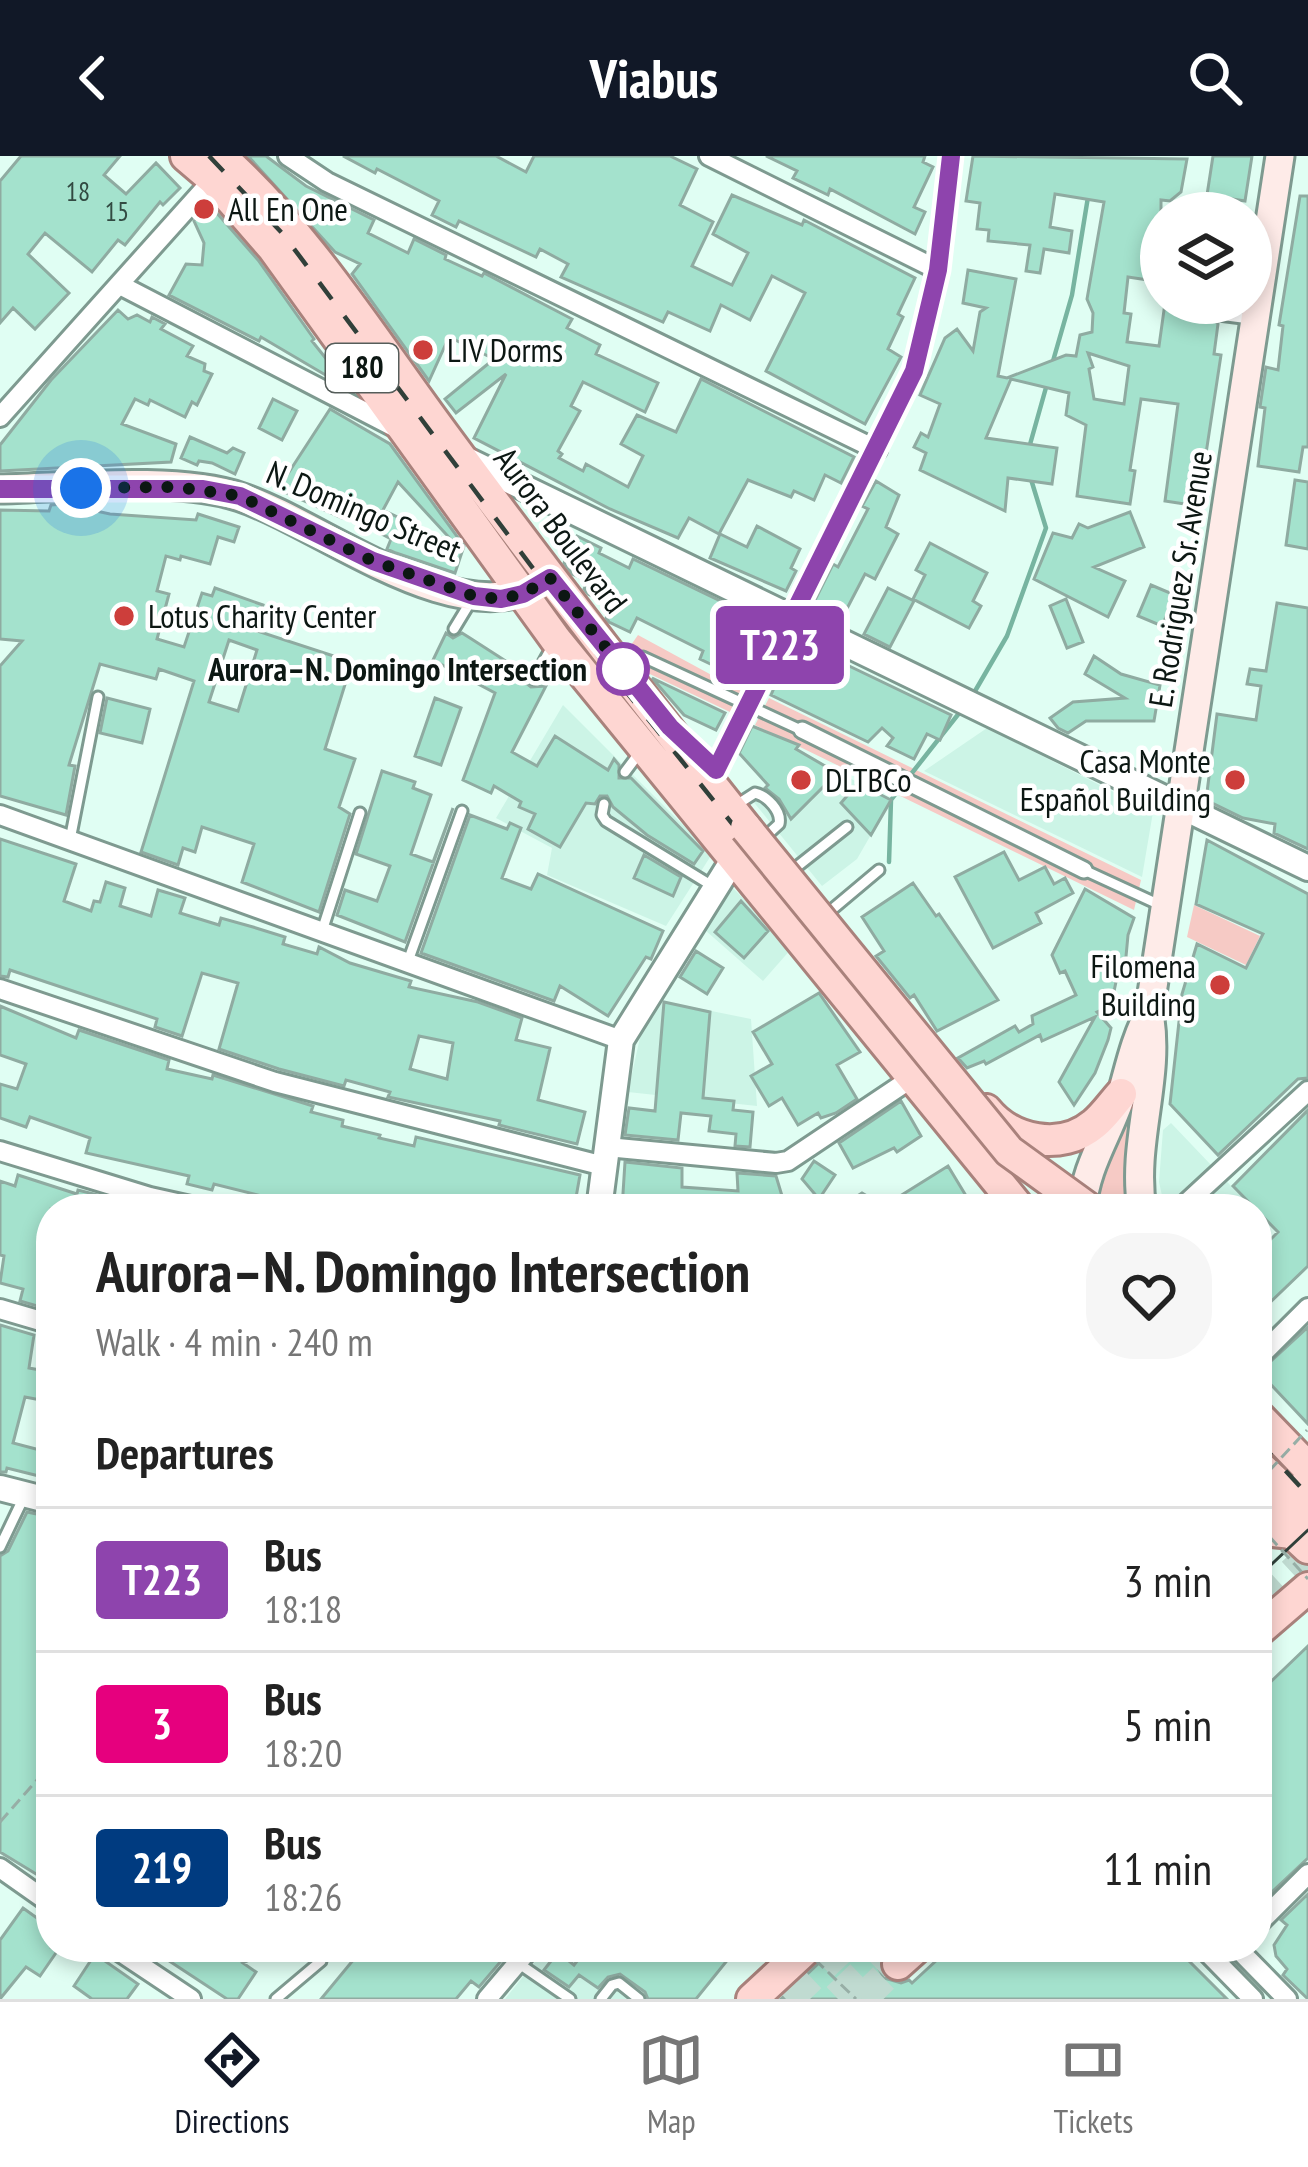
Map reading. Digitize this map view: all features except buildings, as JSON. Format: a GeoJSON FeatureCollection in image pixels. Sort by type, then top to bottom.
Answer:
{"type":"FeatureCollection","features":[{"type":"Feature","properties":{"kind":"main road","name":"Aurora Boulevard"},"geometry":{"type":"LineString","coordinates":[[186,156],[223,163],[334,286],[550,578],[752,822],[1009,1151],[1065,1194]]}},
{"type":"Feature","properties":{"kind":"main road","name":"E. Rodriguez Sr. Avenue"},"geometry":{"type":"LineString","coordinates":[[1272,211],[1280,156]]}},
{"type":"Feature","properties":{"kind":"main road","name":"Aurora Boulevard"},"geometry":{"type":"LineString","coordinates":[[223,163],[310,295],[556,640],[634,760],[734,860],[1008,1194]]}},
{"type":"Feature","properties":{"kind":"main road","name":"E. Rodriguez Sr. Avenue"},"geometry":{"type":"LineString","coordinates":[[1139,1194],[1143,1117],[1155,1044],[1149,1013],[1256,375],[1256,324]]}},
{"type":"Feature","properties":{"kind":"main road","name":"N. Domingo Street"},"geometry":{"type":"LineString","coordinates":[[0,489],[177,487],[240,496],[373,561],[474,596],[501,599],[523,594],[550,578]]}},
{"type":"Feature","properties":{"kind":"main road"},"geometry":{"type":"LineString","coordinates":[[670,727],[716,770],[752,822],[830,912],[1000,1127],[1031,1138],[1061,1139],[1092,1126],[1121,1094]]}},
{"type":"Feature","properties":{"kind":"main road","name":"E. Rodriguez Sr. Avenue"},"geometry":{"type":"LineString","coordinates":[[1086,1194],[1087,1172],[1121,1094],[1134,1041],[1149,1013]]}},
{"type":"Feature","properties":{"kind":"main road"},"geometry":{"type":"LineString","coordinates":[[1272,1431],[1308,1468]]}},
{"type":"Feature","properties":{"kind":"main road"},"geometry":{"type":"LineString","coordinates":[[1272,1475],[1303,1497],[1272,1520]]}},
{"type":"Feature","properties":{"kind":"main road"},"geometry":{"type":"LineString","coordinates":[[1272,1531],[1292,1533],[1308,1549]]}},
{"type":"Feature","properties":{"kind":"main road"},"geometry":{"type":"LineString","coordinates":[[1272,1618],[1308,1583]]}},
{"type":"Feature","properties":{"kind":"main road"},"geometry":{"type":"LineString","coordinates":[[760,1992],[786,1962]]}},
{"type":"Feature","properties":{"kind":"street"},"geometry":{"type":"LineString","coordinates":[[288,156],[327,182],[877,450]]}},
{"type":"Feature","properties":{"kind":"street"},"geometry":{"type":"LineString","coordinates":[[709,156],[938,270]]}},
{"type":"Feature","properties":{"kind":"street"},"geometry":{"type":"LineString","coordinates":[[716,770],[914,371],[938,270],[951,156]]}},
{"type":"Feature","properties":{"kind":"street"},"geometry":{"type":"LineString","coordinates":[[0,417],[223,163]]}},
{"type":"Feature","properties":{"kind":"street"},"geometry":{"type":"LineString","coordinates":[[120,285],[411,436],[1308,868]]}},
{"type":"Feature","properties":{"kind":"street"},"geometry":{"type":"LineString","coordinates":[[802,730],[1084,870]]}},
{"type":"Feature","properties":{"kind":"street"},"geometry":{"type":"LineString","coordinates":[[0,815],[621,1040]]}},
{"type":"Feature","properties":{"kind":"street"},"geometry":{"type":"LineString","coordinates":[[600,1194],[621,1040],[734,860]]}},
{"type":"Feature","properties":{"kind":"street"},"geometry":{"type":"LineString","coordinates":[[0,989],[275,1082],[605,1156],[788,1161],[914,1076]]}},
{"type":"Feature","properties":{"kind":"street"},"geometry":{"type":"LineString","coordinates":[[1196,1194],[1308,1091]]}},
{"type":"Feature","properties":{"kind":"street"},"geometry":{"type":"LineString","coordinates":[[0,1151],[140,1194]]}},
{"type":"Feature","properties":{"kind":"street"},"geometry":{"type":"LineString","coordinates":[[1272,1344],[1308,1308]]}},
{"type":"Feature","properties":{"kind":"street"},"geometry":{"type":"LineString","coordinates":[[0,1309],[36,1320]]}},
{"type":"Feature","properties":{"kind":"street"},"geometry":{"type":"LineString","coordinates":[[1272,1910],[1308,1874]]}},
{"type":"Feature","properties":{"kind":"street"},"geometry":{"type":"LineString","coordinates":[[4,1876],[36,1895]]}},
{"type":"Feature","properties":{"kind":"street"},"geometry":{"type":"LineString","coordinates":[[136,1962],[191,1999]]}},
{"type":"Feature","properties":{"kind":"street"},"geometry":{"type":"LineString","coordinates":[[487,1999],[518,1962]]}},
{"type":"Feature","properties":{"kind":"street"},"geometry":{"type":"LineString","coordinates":[[1251,1962],[1287,1999]]}},
{"type":"Feature","properties":{"kind":"street"},"geometry":{"type":"LineString","coordinates":[[1219,1964],[1253,1999]]}},
{"type":"Feature","properties":{"kind":"lane"},"geometry":{"type":"LineString","coordinates":[[454,629],[474,596]]}},
{"type":"Feature","properties":{"kind":"lane"},"geometry":{"type":"LineString","coordinates":[[534,679],[556,640]]}},
{"type":"Feature","properties":{"kind":"lane"},"geometry":{"type":"LineString","coordinates":[[643,657],[802,730]]}},
{"type":"Feature","properties":{"kind":"lane"},"geometry":{"type":"LineString","coordinates":[[70,840],[98,698]]}},
{"type":"Feature","properties":{"kind":"lane"},"geometry":{"type":"LineString","coordinates":[[604,805],[606,820],[715,887]]}},
{"type":"Feature","properties":{"kind":"lane"},"geometry":{"type":"LineString","coordinates":[[407,964],[462,811]]}},
{"type":"Feature","properties":{"kind":"lane"},"geometry":{"type":"LineString","coordinates":[[322,931],[360,812]]}},
{"type":"Feature","properties":{"kind":"lane"},"geometry":{"type":"LineString","coordinates":[[794,869],[847,827]]}},
{"type":"Feature","properties":{"kind":"lane"},"geometry":{"type":"LineString","coordinates":[[1084,870],[1165,907]]}},
{"type":"Feature","properties":{"kind":"lane"},"geometry":{"type":"LineString","coordinates":[[830,912],[879,871]]}},
{"type":"Feature","properties":{"kind":"lane"},"geometry":{"type":"LineString","coordinates":[[0,1546],[12,1491]]}},
{"type":"Feature","properties":{"kind":"lane"},"geometry":{"type":"LineString","coordinates":[[276,1999],[320,1962]]}},
{"type":"Feature","properties":{"kind":"lane"},"geometry":{"type":"LineString","coordinates":[[537,1962],[570,1999]]}},
{"type":"Feature","properties":{"kind":"lane"},"geometry":{"type":"LineString","coordinates":[[601,1999],[612,1985],[620,1983],[639,1999]]}},
{"type":"Feature","properties":{"kind":"path"},"geometry":{"type":"LineString","coordinates":[[1272,1468],[1308,1430]]}},
{"type":"Feature","properties":{"kind":"path"},"geometry":{"type":"LineString","coordinates":[[1272,1543],[1308,1583]]}},
{"type":"Feature","properties":{"kind":"path"},"geometry":{"type":"LineString","coordinates":[[0,1822],[36,1781]]}},
{"type":"Feature","properties":{"kind":"path"},"geometry":{"type":"LineString","coordinates":[[814,1962],[856,1999]]}},
{"type":"Feature","properties":{"kind":"shaded area"},"geometry":{"type":"Polygon","coordinates":[[[638,635],[741,691],[730,712],[635,667],[624,655],[638,635]]]}},
{"type":"Feature","properties":{"kind":"shaded area"},"geometry":{"type":"Polygon","coordinates":[[[769,698],[1141,880],[1134,910],[755,725],[769,698]]]}},
{"type":"Feature","properties":{"kind":"shaded area"},"geometry":{"type":"Polygon","coordinates":[[[563,705],[712,854],[666,926],[547,875],[552,848],[496,818],[563,705]]]}},
{"type":"Feature","properties":{"kind":"shaded area"},"geometry":{"type":"Polygon","coordinates":[[[987,728],[1153,812],[1142,877],[924,771],[987,728]]]}},
{"type":"Feature","properties":{"kind":"shaded area"},"geometry":{"type":"Polygon","coordinates":[[[801,752],[891,800],[857,859],[822,886],[752,800],[801,752]]]}},
{"type":"Feature","properties":{"kind":"shaded area"},"geometry":{"type":"Polygon","coordinates":[[[728,883],[792,948],[763,981],[697,923],[728,883]]]}},
{"type":"Feature","properties":{"kind":"shaded area"},"geometry":{"type":"Polygon","coordinates":[[[1194,905],[1260,936],[1246,965],[1187,937],[1194,905]]]}},
{"type":"Feature","properties":{"kind":"shaded area"},"geometry":{"type":"Polygon","coordinates":[[[662,1001],[751,1019],[757,1106],[628,1092],[641,1033],[662,1001]]]}},
{"type":"Feature","properties":{"kind":"shaded area"},"geometry":{"type":"Polygon","coordinates":[[[1130,1084],[1127,1194],[1099,1194],[1130,1084]]]}},
{"type":"Feature","properties":{"kind":"shaded area"},"geometry":{"type":"Polygon","coordinates":[[[1171,1123],[1239,1194],[1162,1194],[1163,1130],[1171,1123]]]}},
{"type":"Feature","properties":{"kind":"shaded area"},"geometry":{"type":"Polygon","coordinates":[[[535,1962],[602,1962],[649,1999],[505,1999],[535,1962]]]}},
{"type":"Feature","properties":{"kind":"waterway"},"geometry":{"type":"LineString","coordinates":[[1053,361],[1072,295],[1088,197]]}},
{"type":"Feature","properties":{"kind":"waterway"},"geometry":{"type":"LineString","coordinates":[[1029,448],[1047,384]]}},
{"type":"Feature","properties":{"kind":"waterway"},"geometry":{"type":"LineString","coordinates":[[971,698],[1007,636],[1046,528],[1030,476]]}},
{"type":"Feature","properties":{"kind":"waterway"},"geometry":{"type":"LineString","coordinates":[[908,778],[960,712]]}},
{"type":"Feature","properties":{"kind":"waterway"},"geometry":{"type":"LineString","coordinates":[[889,862],[891,800],[901,787]]}},
{"type":"Feature","properties":{"kind":"tunnel"},"geometry":{"type":"LineString","coordinates":[[1272,1593],[1308,1560]]}},
{"type":"Feature","properties":{"kind":"tunnel"},"geometry":{"type":"LineString","coordinates":[[786,1999],[825,1962]]}},
{"type":"Feature","properties":{"kind":"tunnel"},"geometry":{"type":"LineString","coordinates":[[838,1999],[876,1962]]}},
{"type":"Feature","properties":{"kind":"tunnel"},"geometry":{"type":"LineString","coordinates":[[862,1999],[898,1964]]}},
{"type":"Feature","properties":{"kind":"tram line"},"geometry":{"type":"LineString","coordinates":[[1272,1564],[1308,1530]]}},
{"type":"Feature","properties":{"kind":"railway"},"geometry":{"type":"LineString","coordinates":[[209,156],[283,234],[612,674],[775,877],[1043,1194]]}},
{"type":"Feature","properties":{"kind":"railway"},"geometry":{"type":"LineString","coordinates":[[1272,1456],[1308,1495]]}},
{"type":"Feature","properties":{"kind":"bus line","name":"T223"},"geometry":{"type":"LineString","coordinates":[[0,489],[203,489],[240,496],[373,561],[442,588],[501,599],[523,594],[550,578],[670,727],[716,770],[914,371],[938,270],[951,156]]}},
{"type":"Feature","properties":{"kind":"place","name":"All En One"},"geometry":{"type":"Point","coordinates":[204,209]}},
{"type":"Feature","properties":{"kind":"place","name":"LIV Dorms"},"geometry":{"type":"Point","coordinates":[423,350]}},
{"type":"Feature","properties":{"kind":"place","name":"Lotus Charity Center"},"geometry":{"type":"Point","coordinates":[124,616]}},
{"type":"Feature","properties":{"kind":"place","name":"Aurora–N. Domingo Intersection"},"geometry":{"type":"Point","coordinates":[623,669]}},
{"type":"Feature","properties":{"kind":"place","name":"DLTBCo"},"geometry":{"type":"Point","coordinates":[801,780]}},
{"type":"Feature","properties":{"kind":"place","name":"Casa Monte Español Building"},"geometry":{"type":"Point","coordinates":[1235,780]}},
{"type":"Feature","properties":{"kind":"place","name":"Filomena Building"},"geometry":{"type":"Point","coordinates":[1220,985]}},
{"type":"Feature","properties":{"kind":"route"},"geometry":{"type":"LineString","coordinates":[[81,488],[177,487],[240,496],[373,561],[474,596],[501,599],[523,594],[550,578],[623,669]]}}]}
